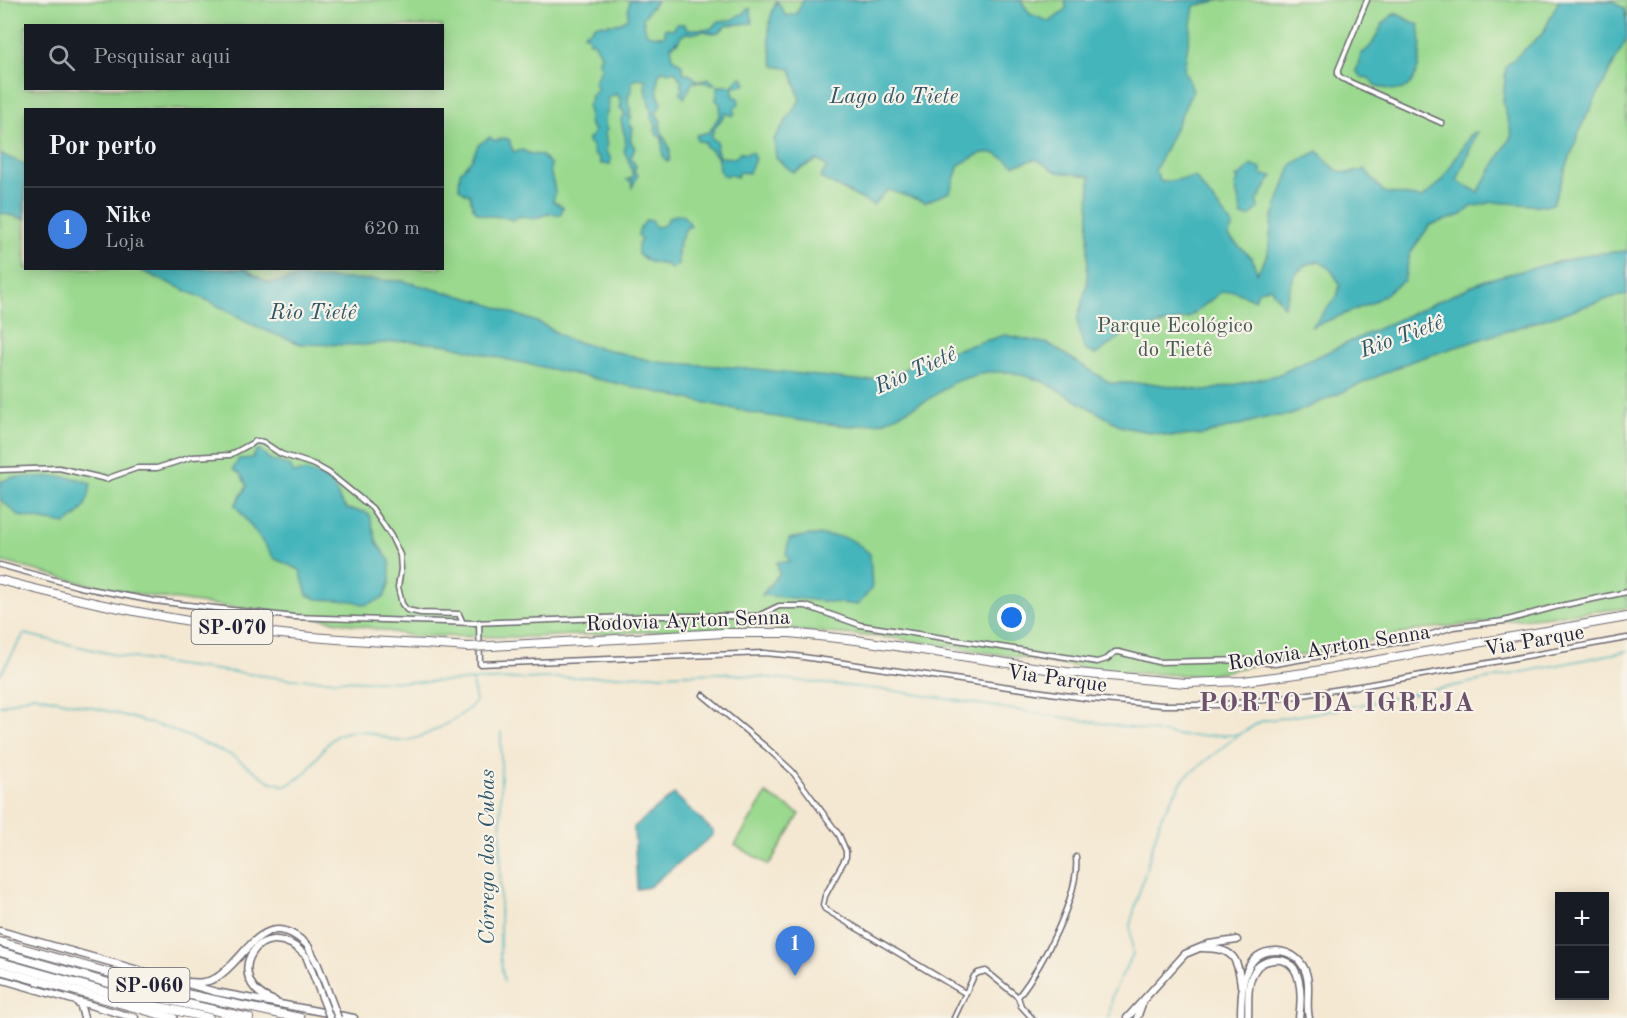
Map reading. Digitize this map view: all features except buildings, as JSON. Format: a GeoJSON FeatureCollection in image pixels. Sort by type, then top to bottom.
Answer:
{"type":"FeatureCollection","features":[{"type":"Feature","properties":{"kind":"highway","name":"Rodovia Ayrton Senna"},"geometry":{"type":"LineString","coordinates":[[0,580],[68,598],[170,619],[275,633],[468,647],[724,633],[790,633],[856,640],[1066,672],[1185,683],[1244,681],[1304,673],[1627,617]]}},
{"type":"Feature","properties":{"kind":"highway","name":"SP-060"},"geometry":{"type":"LineString","coordinates":[[0,942],[181,993],[300,1018]]}},
{"type":"Feature","properties":{"kind":"highway","name":"SP-060"},"geometry":{"type":"LineString","coordinates":[[0,952],[165,999],[249,1018]]}},
{"type":"Feature","properties":{"kind":"highway","name":"SP-060"},"geometry":{"type":"LineString","coordinates":[[0,962],[209,1018]]}},
{"type":"Feature","properties":{"kind":"highway","name":"SP-060"},"geometry":{"type":"LineString","coordinates":[[0,970],[173,1018]]}},
{"type":"Feature","properties":{"kind":"main road"},"geometry":{"type":"LineString","coordinates":[[0,931],[177,982],[295,1008],[354,1018]]}},
{"type":"Feature","properties":{"kind":"main road"},"geometry":{"type":"LineString","coordinates":[[177,982],[203,983],[214,979],[224,972],[250,943],[266,933],[285,932],[300,938],[308,946],[318,964],[339,1018]]}},
{"type":"Feature","properties":{"kind":"main road"},"geometry":{"type":"LineString","coordinates":[[295,1008],[267,998],[254,988],[247,972],[249,960],[258,947],[273,939],[290,942],[306,956],[330,1018]]}},
{"type":"Feature","properties":{"kind":"main road"},"geometry":{"type":"LineString","coordinates":[[1133,1017],[1146,997],[1185,954],[1216,942],[1237,940],[1231,944],[1229,952]]}},
{"type":"Feature","properties":{"kind":"main road"},"geometry":{"type":"LineString","coordinates":[[1196,948],[1222,949],[1234,958],[1238,966],[1241,1018]]}},
{"type":"Feature","properties":{"kind":"main road"},"geometry":{"type":"LineString","coordinates":[[1241,996],[1244,977],[1251,962],[1264,952],[1285,952],[1293,955],[1305,970],[1308,981],[1309,1018]]}},
{"type":"Feature","properties":{"kind":"main road"},"geometry":{"type":"LineString","coordinates":[[1248,1018],[1250,985],[1254,970],[1265,962],[1276,960],[1290,964],[1298,976],[1299,1018]]}},
{"type":"Feature","properties":{"kind":"main road"},"geometry":{"type":"LineString","coordinates":[[0,979],[135,1018]]}},
{"type":"Feature","properties":{"kind":"main road"},"geometry":{"type":"LineString","coordinates":[[76,1001],[84,1017]]}},
{"type":"Feature","properties":{"kind":"main road"},"geometry":{"type":"LineString","coordinates":[[84,1017],[89,1005]]}},
{"type":"Feature","properties":{"kind":"street"},"geometry":{"type":"LineString","coordinates":[[1367,0],[1338,70],[1338,75],[1442,123]]}},
{"type":"Feature","properties":{"kind":"street"},"geometry":{"type":"LineString","coordinates":[[0,470],[59,468],[106,480],[137,468],[157,468],[192,457],[230,454],[256,441],[263,442],[281,454],[315,465],[329,473],[372,508],[391,536],[400,555],[401,569],[398,587],[404,608],[421,613],[459,614],[462,621]]}},
{"type":"Feature","properties":{"kind":"street"},"geometry":{"type":"LineString","coordinates":[[0,565],[91,589],[153,601],[294,616],[479,622],[656,616],[758,616],[779,606],[806,606],[860,625],[1097,662],[1119,652],[1158,662],[1247,660],[1275,664],[1417,639],[1453,627],[1504,621],[1627,592]]}},
{"type":"Feature","properties":{"kind":"street","name":"Via Parque"},"geometry":{"type":"LineString","coordinates":[[479,622],[480,664],[764,654],[796,656],[1091,699],[1162,705],[1217,705],[1284,698],[1627,638]]}},
{"type":"Feature","properties":{"kind":"street"},"geometry":{"type":"LineString","coordinates":[[703,695],[792,771],[839,835],[846,851],[846,857],[825,896],[823,905],[825,909],[965,993]]}},
{"type":"Feature","properties":{"kind":"street"},"geometry":{"type":"LineString","coordinates":[[1018,997],[1029,983],[1062,919],[1074,887],[1076,857]]}},
{"type":"Feature","properties":{"kind":"street"},"geometry":{"type":"LineString","coordinates":[[954,1018],[974,976],[986,971],[1018,997],[1019,1003],[1032,1018]]}},
{"type":"Feature","properties":{"kind":"green space","name":"Parque Ecológico do Tietê"},"geometry":{"type":"Polygon","coordinates":[[[0,0],[1627,0],[1627,608],[1425,629],[1203,676],[1112,672],[894,638],[747,627],[535,637],[413,636],[286,612],[148,596],[82,583],[0,561],[0,0]]]}},
{"type":"Feature","properties":{"kind":"green space"},"geometry":{"type":"Polygon","coordinates":[[[766,794],[800,814],[769,865],[735,845],[766,794]]]}},
{"type":"Feature","properties":{"kind":"water"},"geometry":{"type":"Polygon","coordinates":[[[629,0],[657,0],[643,18],[646,32],[650,35],[663,36],[666,28],[674,29],[676,24],[685,24],[686,29],[710,29],[719,21],[732,20],[744,14],[747,9],[751,9],[752,23],[727,25],[714,33],[703,31],[691,34],[688,32],[681,36],[677,43],[676,41],[674,45],[671,45],[673,58],[682,65],[683,72],[691,75],[698,82],[693,82],[684,98],[680,93],[683,89],[680,86],[682,82],[675,71],[668,73],[666,70],[659,73],[657,85],[662,102],[656,114],[661,121],[662,132],[668,144],[670,154],[667,162],[663,156],[662,138],[657,135],[655,129],[657,126],[651,118],[645,91],[646,80],[639,78],[632,81],[632,92],[629,93],[628,102],[631,112],[628,115],[632,117],[630,118],[630,125],[633,128],[631,140],[635,147],[631,158],[636,166],[634,172],[638,175],[632,187],[631,181],[627,180],[633,177],[624,150],[626,142],[621,122],[621,118],[625,115],[620,108],[621,102],[617,95],[607,99],[610,103],[607,105],[609,108],[605,119],[607,148],[605,150],[611,159],[610,164],[601,164],[598,156],[594,155],[592,145],[588,143],[588,138],[594,130],[589,122],[587,106],[591,100],[590,97],[598,89],[594,83],[602,66],[598,63],[601,55],[594,42],[589,42],[588,35],[584,35],[595,25],[607,26],[624,21],[628,17],[629,0]]]}},
{"type":"Feature","properties":{"kind":"water","name":"Lago do Tiete"},"geometry":{"type":"Polygon","coordinates":[[[803,0],[1021,0],[1030,14],[1050,22],[1066,9],[1065,0],[1222,0],[1194,6],[1184,70],[1193,90],[1155,171],[1161,182],[1195,177],[1233,226],[1228,236],[1252,258],[1257,273],[1268,254],[1272,219],[1292,164],[1318,151],[1328,163],[1338,170],[1350,173],[1365,169],[1383,192],[1422,198],[1440,183],[1471,134],[1477,132],[1457,181],[1478,192],[1512,135],[1503,103],[1506,66],[1543,33],[1559,0],[1613,1],[1624,9],[1627,38],[1582,125],[1553,204],[1546,206],[1493,202],[1471,207],[1462,215],[1430,225],[1410,253],[1404,281],[1373,302],[1311,327],[1337,297],[1340,284],[1331,270],[1319,261],[1305,265],[1294,276],[1284,307],[1270,287],[1258,291],[1255,300],[1234,291],[1221,292],[1188,318],[1126,333],[1095,355],[1084,349],[1077,320],[1087,285],[1090,176],[1057,172],[1036,159],[1014,165],[998,155],[986,153],[959,165],[950,192],[925,202],[888,190],[873,205],[820,178],[827,167],[818,160],[793,172],[776,158],[774,139],[800,100],[791,69],[774,66],[769,25],[777,1],[786,16],[796,14],[803,0]]]}},
{"type":"Feature","properties":{"kind":"water"},"geometry":{"type":"Polygon","coordinates":[[[1395,13],[1419,25],[1421,43],[1415,75],[1403,89],[1394,90],[1375,85],[1372,80],[1363,78],[1356,71],[1361,54],[1371,45],[1383,23],[1395,13]]]}},
{"type":"Feature","properties":{"kind":"water"},"geometry":{"type":"Polygon","coordinates":[[[743,77],[746,84],[733,87],[733,95],[738,98],[739,104],[734,109],[735,113],[732,116],[726,113],[711,137],[718,143],[716,147],[719,157],[735,158],[740,152],[745,154],[751,152],[755,159],[749,173],[739,172],[737,177],[728,174],[725,177],[719,170],[716,156],[705,146],[706,143],[697,140],[696,135],[709,132],[720,115],[720,104],[716,100],[718,86],[732,86],[743,77]]]}},
{"type":"Feature","properties":{"kind":"water"},"geometry":{"type":"Polygon","coordinates":[[[708,78],[715,84],[711,85],[698,82],[708,78]]]}},
{"type":"Feature","properties":{"kind":"water"},"geometry":{"type":"Polygon","coordinates":[[[490,137],[495,141],[505,138],[510,140],[514,152],[522,150],[541,155],[551,165],[550,173],[555,190],[553,201],[563,207],[561,215],[549,213],[534,219],[521,216],[512,220],[485,215],[475,210],[470,194],[459,188],[460,172],[472,159],[478,145],[490,137]]]}},
{"type":"Feature","properties":{"kind":"water"},"geometry":{"type":"Polygon","coordinates":[[[0,154],[24,164],[24,219],[0,213],[0,154]]]}},
{"type":"Feature","properties":{"kind":"water"},"geometry":{"type":"Polygon","coordinates":[[[1252,164],[1254,167],[1260,167],[1262,175],[1273,176],[1257,201],[1258,209],[1249,217],[1242,216],[1235,185],[1238,180],[1236,177],[1252,164]]]}},
{"type":"Feature","properties":{"kind":"water"},"geometry":{"type":"Polygon","coordinates":[[[681,214],[691,226],[685,229],[678,244],[680,247],[678,264],[671,269],[667,265],[649,262],[638,254],[638,245],[641,240],[638,235],[639,230],[646,220],[660,227],[669,217],[681,214]]]}},
{"type":"Feature","properties":{"kind":"water","name":"Rio Tietê"},"geometry":{"type":"Polygon","coordinates":[[[1627,251],[1627,295],[1614,297],[1412,361],[1291,415],[1269,417],[1202,435],[1170,436],[1123,427],[1042,381],[1011,372],[986,372],[954,382],[926,401],[883,422],[852,426],[757,414],[449,345],[406,341],[363,345],[301,344],[261,329],[211,302],[140,270],[247,270],[269,283],[300,277],[403,281],[480,301],[542,324],[569,340],[657,362],[746,368],[865,381],[895,374],[921,360],[1005,335],[1049,344],[1110,383],[1149,383],[1206,391],[1277,375],[1485,280],[1590,254],[1627,251]]]}},
{"type":"Feature","properties":{"kind":"water"},"geometry":{"type":"Polygon","coordinates":[[[257,450],[269,459],[290,466],[294,473],[306,471],[323,477],[333,485],[347,509],[365,512],[370,516],[377,543],[390,561],[390,581],[384,598],[365,605],[354,601],[317,599],[307,595],[300,570],[275,559],[235,505],[247,486],[241,475],[233,469],[239,459],[252,458],[257,450]]]}},
{"type":"Feature","properties":{"kind":"water"},"geometry":{"type":"Polygon","coordinates":[[[12,477],[63,477],[83,480],[91,484],[84,508],[66,524],[19,516],[0,499],[0,482],[12,477]]]}},
{"type":"Feature","properties":{"kind":"water"},"geometry":{"type":"Polygon","coordinates":[[[810,535],[849,539],[870,554],[872,588],[858,605],[762,595],[779,574],[777,562],[790,562],[786,554],[789,539],[810,535]]]}},
{"type":"Feature","properties":{"kind":"water"},"geometry":{"type":"Polygon","coordinates":[[[674,794],[713,831],[713,835],[649,887],[637,889],[634,827],[674,794]]]}},
{"type":"Feature","properties":{"kind":"waterway"},"geometry":{"type":"LineString","coordinates":[[0,675],[24,634],[120,656],[288,679],[416,682],[724,673],[895,691],[1183,736],[1238,735]]}},
{"type":"Feature","properties":{"kind":"waterway"},"geometry":{"type":"LineString","coordinates":[[1109,1018],[1113,993],[1133,954],[1130,925],[1161,817],[1184,778],[1238,735],[1262,721],[1329,711],[1627,651]]}},
{"type":"Feature","properties":{"kind":"waterway"},"geometry":{"type":"LineString","coordinates":[[0,706],[33,695],[112,712],[170,729],[231,755],[269,781],[286,786],[304,774],[326,746],[340,734],[362,731],[403,741],[437,729],[476,702],[472,681]]}},
{"type":"Feature","properties":{"kind":"waterway","name":"Córrego dos Cubas"},"geometry":{"type":"LineString","coordinates":[[501,732],[500,956],[504,982]]}},
{"type":"Feature","properties":{"kind":"place","name":"Nike"},"geometry":{"type":"Point","coordinates":[795,976]}},
{"type":"Feature","properties":{"kind":"district","name":"PORTO DA IGREJA"},"geometry":{"type":"Point","coordinates":[1337,702]}}]}
